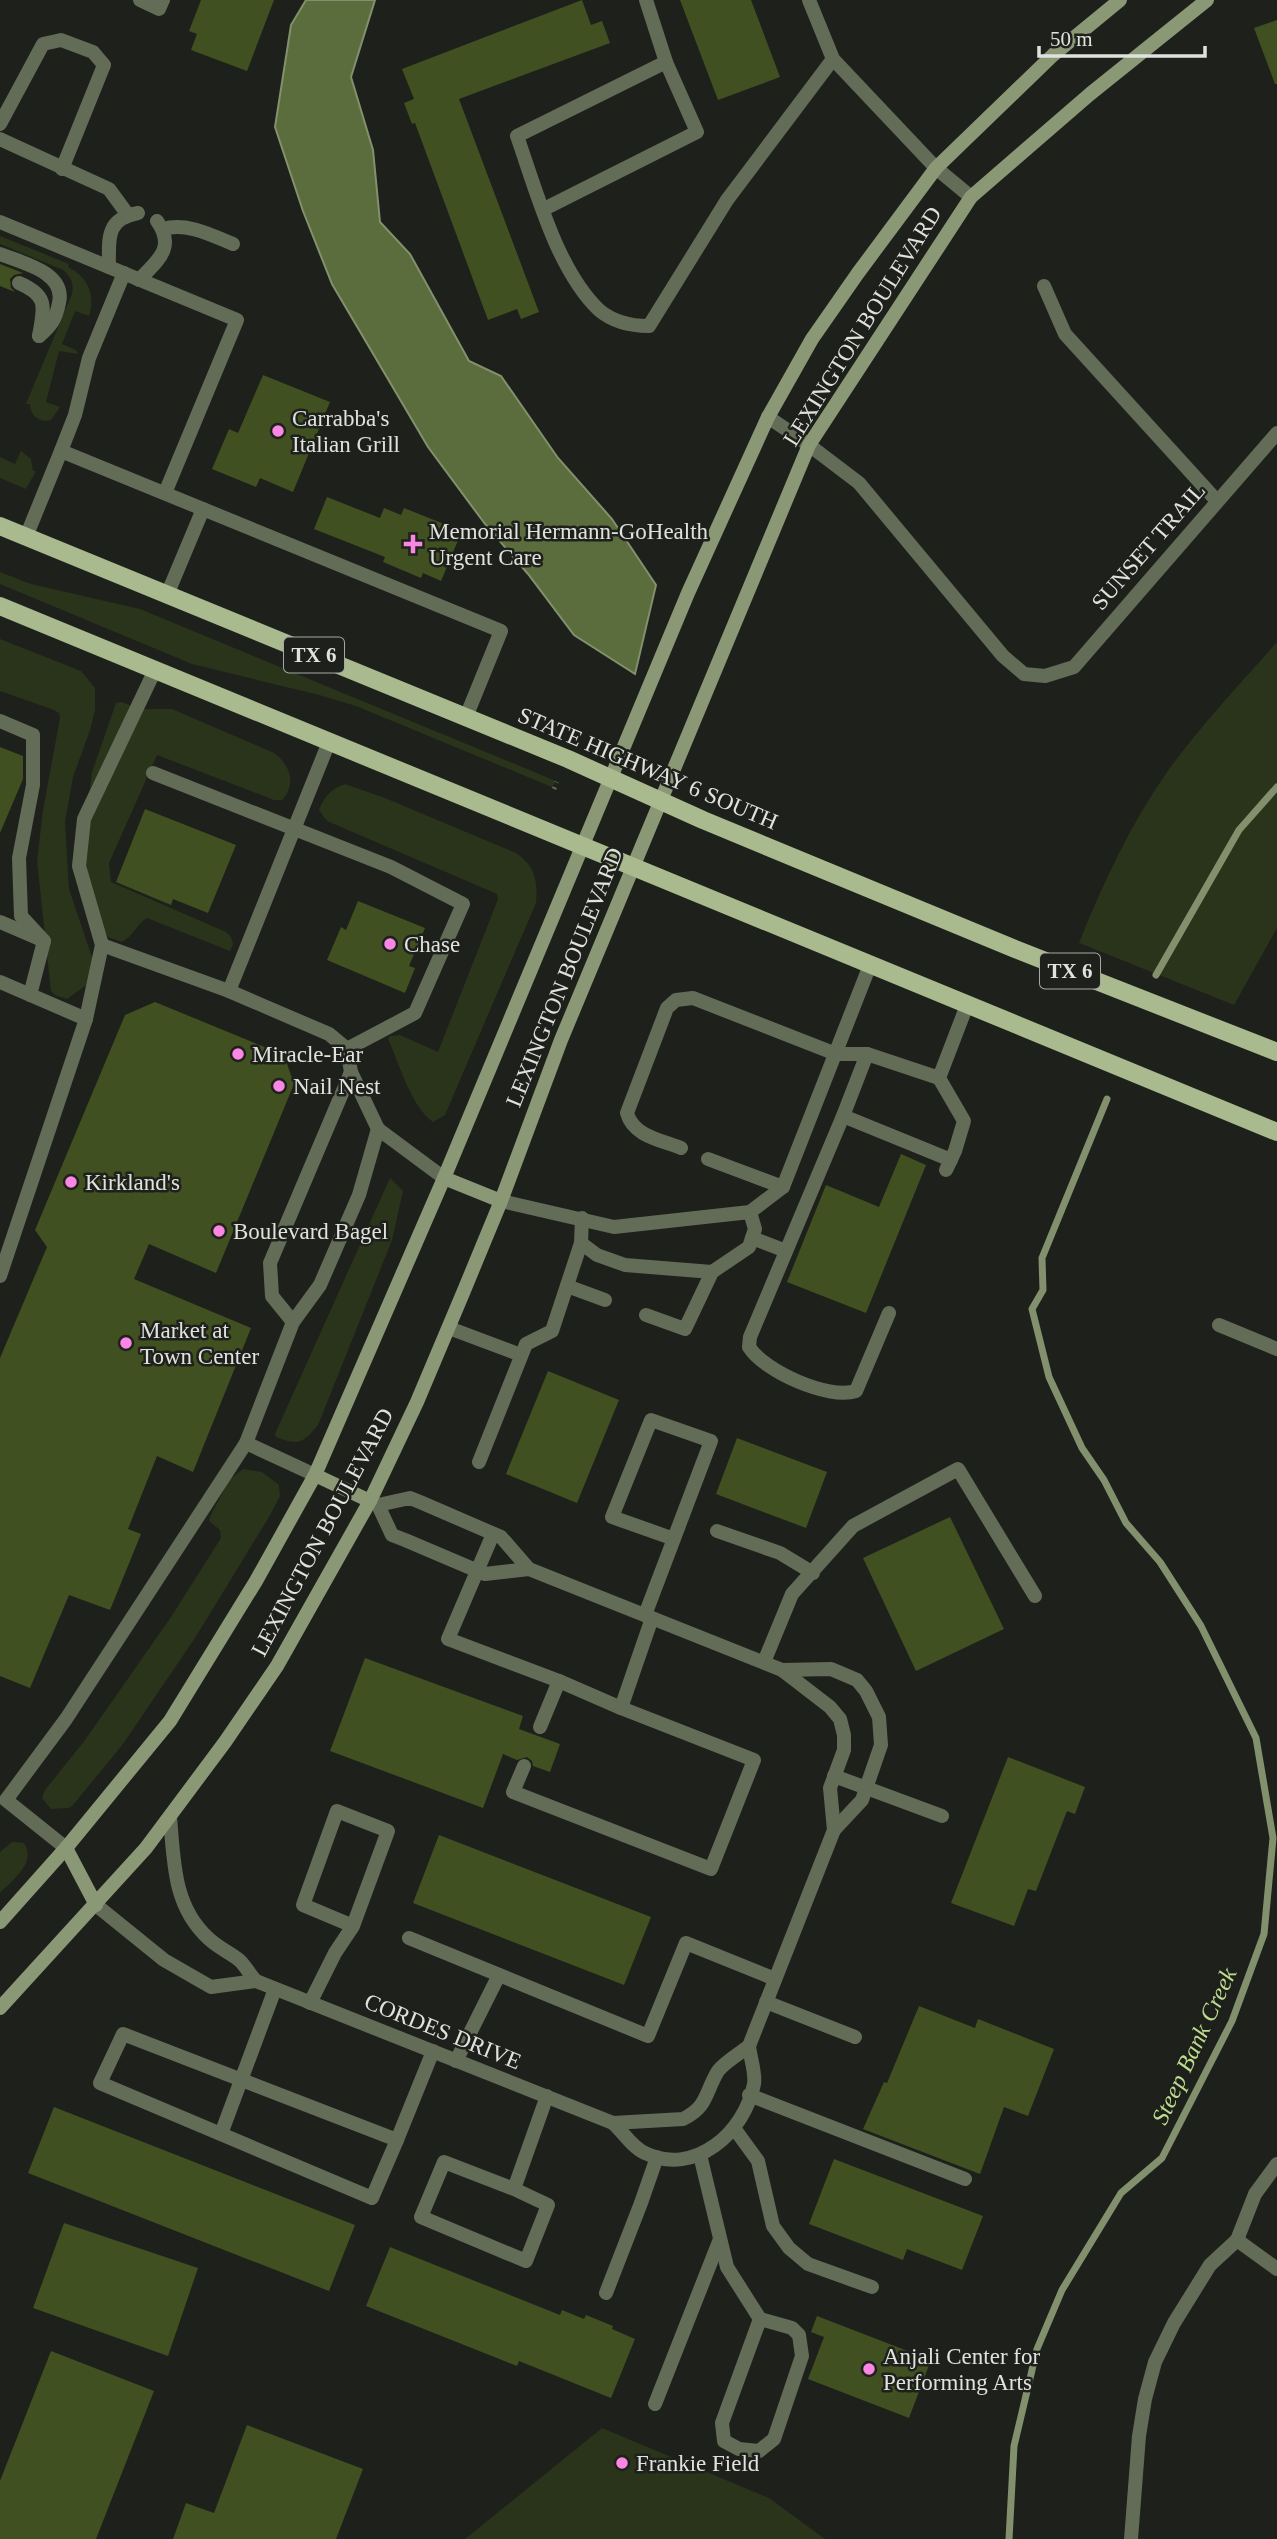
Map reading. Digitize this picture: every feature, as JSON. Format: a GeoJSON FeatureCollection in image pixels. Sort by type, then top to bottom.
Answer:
{"type":"FeatureCollection","features":[{"type":"Feature","properties":{"kind":"main road","name":"LEXINGTON BOULEVARD"},"geometry":{"type":"LineString","coordinates":[[0,1922],[66,1848],[170,1721],[257,1581],[315,1475],[444,1178],[688,593],[768,417],[812,339],[936,168],[1053,55],[1120,0]]}},
{"type":"Feature","properties":{"kind":"main road","name":"LEXINGTON BOULEVARD"},"geometry":{"type":"LineString","coordinates":[[0,2008],[96,1905],[170,1817],[248,1711],[374,1503],[501,1201],[561,1040],[809,444],[971,197],[1090,94],[1207,0]]}},
{"type":"Feature","properties":{"kind":"main road","name":"STATE HIGHWAY 6 SOUTH"},"geometry":{"type":"LineString","coordinates":[[0,526],[466,717],[1004,945],[1277,1052]]}},
{"type":"Feature","properties":{"kind":"main road"},"geometry":{"type":"LineString","coordinates":[[0,606],[1277,1132]]}},
{"type":"Feature","properties":{"kind":"main road"},"geometry":{"type":"LineString","coordinates":[[444,1178],[501,1201]]}},
{"type":"Feature","properties":{"kind":"main road"},"geometry":{"type":"LineString","coordinates":[[315,1475],[374,1503]]}},
{"type":"Feature","properties":{"kind":"main road"},"geometry":{"type":"LineString","coordinates":[[66,1848],[96,1905]]}},
{"type":"Feature","properties":{"kind":"street"},"geometry":{"type":"LineString","coordinates":[[140,0],[159,9],[163,0]]}},
{"type":"Feature","properties":{"kind":"street"},"geometry":{"type":"LineString","coordinates":[[544,209],[697,132],[666,62],[646,0]]}},
{"type":"Feature","properties":{"kind":"street"},"geometry":{"type":"LineString","coordinates":[[809,0],[833,59],[936,168],[971,197]]}},
{"type":"Feature","properties":{"kind":"street"},"geometry":{"type":"LineString","coordinates":[[0,124],[43,44],[61,40],[93,52],[104,65],[62,169]]}},
{"type":"Feature","properties":{"kind":"street"},"geometry":{"type":"LineString","coordinates":[[666,62],[517,136],[571,275],[601,311],[629,326],[649,326],[727,200],[833,59]]}},
{"type":"Feature","properties":{"kind":"street"},"geometry":{"type":"LineString","coordinates":[[0,139],[109,189],[133,214],[119,219],[109,237],[109,267]]}},
{"type":"Feature","properties":{"kind":"street"},"geometry":{"type":"LineString","coordinates":[[0,222],[237,320],[165,493]]}},
{"type":"Feature","properties":{"kind":"street"},"geometry":{"type":"LineString","coordinates":[[139,279],[160,259],[165,249],[166,239],[160,225],[198,229],[233,244]]}},
{"type":"Feature","properties":{"kind":"street"},"geometry":{"type":"LineString","coordinates":[[0,254],[41,271],[59,285],[61,297],[53,323],[39,336],[44,313],[42,301],[35,291],[19,283]]}},
{"type":"Feature","properties":{"kind":"street"},"geometry":{"type":"LineString","coordinates":[[26,537],[75,415],[89,358],[124,273]]}},
{"type":"Feature","properties":{"kind":"street"},"geometry":{"type":"LineString","coordinates":[[1044,286],[1065,334],[1217,501]]}},
{"type":"Feature","properties":{"kind":"street"},"geometry":{"type":"LineString","coordinates":[[768,417],[809,444]]}},
{"type":"Feature","properties":{"kind":"street","name":"SUNSET TRAIL"},"geometry":{"type":"LineString","coordinates":[[809,444],[859,483],[1003,656],[1024,674],[1045,676],[1074,667],[1277,433]]}},
{"type":"Feature","properties":{"kind":"street"},"geometry":{"type":"LineString","coordinates":[[61,451],[501,631],[466,717]]}},
{"type":"Feature","properties":{"kind":"street"},"geometry":{"type":"LineString","coordinates":[[167,595],[203,509]]}},
{"type":"Feature","properties":{"kind":"street"},"geometry":{"type":"LineString","coordinates":[[0,1276],[86,1019],[102,945],[79,866],[84,819],[155,670]]}},
{"type":"Feature","properties":{"kind":"street"},"geometry":{"type":"LineString","coordinates":[[0,721],[33,735],[33,785],[19,858],[21,916],[44,941]]}},
{"type":"Feature","properties":{"kind":"street"},"geometry":{"type":"LineString","coordinates":[[229,991],[329,742]]}},
{"type":"Feature","properties":{"kind":"street"},"geometry":{"type":"LineString","coordinates":[[153,773],[391,867],[463,904],[415,1013],[347,1049]]}},
{"type":"Feature","properties":{"kind":"street"},"geometry":{"type":"LineString","coordinates":[[0,922],[44,941]]}},
{"type":"Feature","properties":{"kind":"street"},"geometry":{"type":"LineString","coordinates":[[30,995],[44,941]]}},
{"type":"Feature","properties":{"kind":"street"},"geometry":{"type":"LineString","coordinates":[[102,945],[229,991],[329,1034],[347,1049],[351,1072],[378,1129],[444,1178]]}},
{"type":"Feature","properties":{"kind":"street"},"geometry":{"type":"LineString","coordinates":[[501,1201],[614,1227],[750,1212],[783,1187],[870,965]]}},
{"type":"Feature","properties":{"kind":"street"},"geometry":{"type":"LineString","coordinates":[[0,982],[86,1019]]}},
{"type":"Feature","properties":{"kind":"street"},"geometry":{"type":"LineString","coordinates":[[681,1148],[639,1131],[629,1123],[627,1113],[667,1008],[676,1000],[693,998],[836,1054],[867,1054],[939,1078],[964,1121],[948,1165],[843,1116]]}},
{"type":"Feature","properties":{"kind":"street"},"geometry":{"type":"LineString","coordinates":[[939,1078],[967,1005]]}},
{"type":"Feature","properties":{"kind":"street"},"geometry":{"type":"LineString","coordinates":[[867,1054],[750,1337],[749,1347],[755,1357],[778,1373],[834,1392],[848,1393],[856,1391],[889,1312]]}},
{"type":"Feature","properties":{"kind":"street"},"geometry":{"type":"LineString","coordinates":[[293,1322],[272,1296],[270,1263],[351,1072]]}},
{"type":"Feature","properties":{"kind":"street"},"geometry":{"type":"LineString","coordinates":[[66,1848],[6,1800],[66,1719],[246,1443],[293,1322],[320,1285],[359,1195],[378,1129]]}},
{"type":"Feature","properties":{"kind":"street"},"geometry":{"type":"LineString","coordinates":[[708,1159],[783,1187]]}},
{"type":"Feature","properties":{"kind":"street"},"geometry":{"type":"LineString","coordinates":[[646,1315],[685,1329],[712,1272],[749,1247],[755,1229],[750,1212]]}},
{"type":"Feature","properties":{"kind":"street"},"geometry":{"type":"LineString","coordinates":[[479,1462],[526,1344],[552,1331],[581,1243],[582,1218]]}},
{"type":"Feature","properties":{"kind":"street"},"geometry":{"type":"LineString","coordinates":[[752,1238],[786,1251]]}},
{"type":"Feature","properties":{"kind":"street"},"geometry":{"type":"LineString","coordinates":[[581,1243],[597,1255],[625,1265],[712,1272]]}},
{"type":"Feature","properties":{"kind":"street"},"geometry":{"type":"LineString","coordinates":[[567,1286],[605,1300]]}},
{"type":"Feature","properties":{"kind":"street"},"geometry":{"type":"LineString","coordinates":[[1219,1325],[1277,1349]]}},
{"type":"Feature","properties":{"kind":"street"},"geometry":{"type":"LineString","coordinates":[[449,1328],[521,1355]]}},
{"type":"Feature","properties":{"kind":"street"},"geometry":{"type":"LineString","coordinates":[[621,1708],[674,1539],[711,1441],[651,1420],[612,1517],[674,1539]]}},
{"type":"Feature","properties":{"kind":"street"},"geometry":{"type":"LineString","coordinates":[[246,1443],[315,1475]]}},
{"type":"Feature","properties":{"kind":"street"},"geometry":{"type":"LineString","coordinates":[[764,1662],[792,1594],[853,1526],[958,1469],[1035,1596]]}},
{"type":"Feature","properties":{"kind":"street"},"geometry":{"type":"LineString","coordinates":[[529,1569],[485,1574],[392,1535],[374,1503],[410,1498],[501,1537],[529,1569],[782,1670],[830,1707],[840,1720],[844,1750],[830,1788],[834,1830]]}},
{"type":"Feature","properties":{"kind":"street"},"geometry":{"type":"LineString","coordinates":[[717,1531],[780,1553],[813,1573]]}},
{"type":"Feature","properties":{"kind":"street"},"geometry":{"type":"LineString","coordinates":[[493,1534],[448,1639],[754,1760],[711,1869],[513,1792],[524,1766]]}},
{"type":"Feature","properties":{"kind":"street"},"geometry":{"type":"LineString","coordinates":[[606,2293],[657,2157],[686,2158],[700,2155],[713,2148],[734,2128],[754,2083],[749,2046],[775,1979],[834,1830],[862,1800],[878,1760],[881,1731],[879,1717],[866,1691],[857,1681],[831,1669],[782,1670]]}},
{"type":"Feature","properties":{"kind":"street"},"geometry":{"type":"LineString","coordinates":[[540,1727],[559,1681]]}},
{"type":"Feature","properties":{"kind":"street"},"geometry":{"type":"LineString","coordinates":[[834,1776],[942,1816]]}},
{"type":"Feature","properties":{"kind":"street"},"geometry":{"type":"LineString","coordinates":[[310,2003],[335,1953],[353,1926],[388,1831],[337,1811],[303,1905],[353,1926]]}},
{"type":"Feature","properties":{"kind":"street","name":"CORDES DRIVE"},"geometry":{"type":"LineString","coordinates":[[170,1817],[176,1884],[183,1903],[206,1937],[239,1960],[256,1981],[613,2123],[643,2152],[657,2157]]}},
{"type":"Feature","properties":{"kind":"street"},"geometry":{"type":"LineString","coordinates":[[96,1905],[164,1960],[211,1987],[256,1981]]}},
{"type":"Feature","properties":{"kind":"street"},"geometry":{"type":"LineString","coordinates":[[409,1938],[648,2036],[686,1943],[775,1979]]}},
{"type":"Feature","properties":{"kind":"street"},"geometry":{"type":"LineString","coordinates":[[456,2060],[499,1975]]}},
{"type":"Feature","properties":{"kind":"street"},"geometry":{"type":"LineString","coordinates":[[221,2134],[275,1989]]}},
{"type":"Feature","properties":{"kind":"street"},"geometry":{"type":"LineString","coordinates":[[766,2002],[855,2037]]}},
{"type":"Feature","properties":{"kind":"street"},"geometry":{"type":"LineString","coordinates":[[397,2140],[123,2034],[100,2083],[372,2198],[397,2140],[433,2051]]}},
{"type":"Feature","properties":{"kind":"street","name":"CORDES DRIVE"},"geometry":{"type":"LineString","coordinates":[[613,2123],[683,2119],[692,2115],[706,2100],[719,2070],[749,2046]]}},
{"type":"Feature","properties":{"kind":"street"},"geometry":{"type":"LineString","coordinates":[[749,2095],[965,2179]]}},
{"type":"Feature","properties":{"kind":"street"},"geometry":{"type":"LineString","coordinates":[[514,2189],[547,2096]]}},
{"type":"Feature","properties":{"kind":"street"},"geometry":{"type":"LineString","coordinates":[[734,2128],[758,2161],[773,2226],[789,2248],[808,2264],[872,2287]]}},
{"type":"Feature","properties":{"kind":"street"},"geometry":{"type":"LineString","coordinates":[[700,2155],[727,2267],[760,2319],[792,2328],[799,2334],[802,2356],[774,2440],[759,2451],[739,2449],[724,2441],[722,2423],[760,2319]]}},
{"type":"Feature","properties":{"kind":"street"},"geometry":{"type":"LineString","coordinates":[[444,2162],[514,2189],[548,2204],[526,2261],[421,2217],[444,2162]]}},
{"type":"Feature","properties":{"kind":"street"},"geometry":{"type":"LineString","coordinates":[[1131,2539],[1139,2436],[1155,2362],[1174,2323],[1210,2265],[1237,2240],[1255,2194],[1277,2164]]}},
{"type":"Feature","properties":{"kind":"street"},"geometry":{"type":"LineString","coordinates":[[655,2404],[720,2238]]}},
{"type":"Feature","properties":{"kind":"street"},"geometry":{"type":"LineString","coordinates":[[1237,2240],[1277,2269]]}},
{"type":"Feature","properties":{"kind":"path"},"geometry":{"type":"LineString","coordinates":[[554,789],[557,782]]}},
{"type":"Feature","properties":{"kind":"shaded area"},"geometry":{"type":"Polygon","coordinates":[[[306,0],[375,0],[351,77],[373,150],[380,222],[410,254],[469,361],[501,376],[558,458],[612,519],[656,585],[635,674],[574,635],[528,574],[485,524],[428,447],[332,284],[303,211],[275,127],[291,25],[306,0]]]}},
{"type":"Feature","properties":{"kind":"shaded area"},"geometry":{"type":"Polygon","coordinates":[[[0,236],[69,264],[68,267],[85,281],[91,294],[89,316],[75,311],[62,344],[76,350],[78,354],[59,351],[46,402],[60,407],[51,420],[36,418],[30,404],[26,404],[72,294],[72,283],[63,270],[0,244],[0,236]]]}},
{"type":"Feature","properties":{"kind":"shaded area"},"geometry":{"type":"Polygon","coordinates":[[[21,451],[31,459],[33,471],[36,471],[26,489],[0,478],[0,457],[15,464],[21,451]]]}},
{"type":"Feature","properties":{"kind":"shaded area"},"geometry":{"type":"Polygon","coordinates":[[[0,572],[31,584],[140,609],[556,781],[552,787],[356,706],[192,664],[0,584],[0,572]]]}},
{"type":"Feature","properties":{"kind":"shaded area"},"geometry":{"type":"Polygon","coordinates":[[[0,639],[81,671],[95,688],[95,710],[73,777],[65,822],[69,889],[94,963],[89,983],[67,999],[51,991],[37,861],[43,810],[60,718],[59,713],[54,710],[0,691],[0,639]]]}},
{"type":"Feature","properties":{"kind":"shaded area"},"geometry":{"type":"Polygon","coordinates":[[[1277,642],[1277,928],[1234,1005],[1079,943],[1118,855],[1167,772],[1220,705],[1277,642]]]}},
{"type":"Feature","properties":{"kind":"shaded area"},"geometry":{"type":"Polygon","coordinates":[[[122,702],[139,709],[172,709],[274,753],[288,769],[290,781],[287,794],[282,800],[274,800],[157,755],[109,863],[111,882],[226,932],[233,944],[230,951],[147,918],[122,942],[108,937],[102,928],[82,860],[92,772],[116,703],[122,702]]]}},
{"type":"Feature","properties":{"kind":"shaded area"},"geometry":{"type":"Polygon","coordinates":[[[345,784],[516,853],[527,863],[536,881],[536,903],[445,1115],[433,1122],[418,1106],[406,1084],[388,1039],[390,1036],[400,1035],[438,1052],[498,899],[497,894],[327,821],[319,810],[321,805],[332,791],[345,784]]]}},
{"type":"Feature","properties":{"kind":"shaded area"},"geometry":{"type":"Polygon","coordinates":[[[390,1178],[403,1191],[392,1240],[318,1425],[300,1441],[276,1437],[275,1434],[390,1178]]]}},
{"type":"Feature","properties":{"kind":"shaded area"},"geometry":{"type":"Polygon","coordinates":[[[243,1469],[262,1472],[279,1485],[280,1496],[269,1517],[195,1638],[123,1744],[73,1805],[69,1808],[51,1809],[42,1798],[45,1790],[85,1740],[171,1617],[221,1538],[220,1530],[209,1521],[210,1517],[229,1480],[243,1469]]]}},
{"type":"Feature","properties":{"kind":"shaded area"},"geometry":{"type":"Polygon","coordinates":[[[12,1842],[24,1843],[28,1857],[22,1870],[0,1893],[0,1852],[12,1842]]]}},
{"type":"Feature","properties":{"kind":"shaded area","name":"Frankie Field"},"geometry":{"type":"Polygon","coordinates":[[[602,2428],[769,2498],[825,2539],[465,2539],[602,2428]]]}},
{"type":"Feature","properties":{"kind":"building"},"geometry":{"type":"Polygon","coordinates":[[[201,0],[274,0],[247,71],[191,50],[197,34],[189,31],[201,0]]]}},
{"type":"Feature","properties":{"kind":"building"},"geometry":{"type":"Polygon","coordinates":[[[582,0],[591,25],[602,21],[610,43],[459,99],[539,312],[521,319],[517,309],[488,320],[415,123],[412,124],[404,103],[414,99],[402,69],[582,0]]]}},
{"type":"Feature","properties":{"kind":"building"},"geometry":{"type":"Polygon","coordinates":[[[680,0],[751,0],[780,77],[718,100],[680,0]]]}},
{"type":"Feature","properties":{"kind":"building"},"geometry":{"type":"Polygon","coordinates":[[[1277,20],[1277,84],[1275,84],[1254,28],[1277,20]]]}},
{"type":"Feature","properties":{"kind":"building"},"geometry":{"type":"Polygon","coordinates":[[[0,264],[23,273],[10,279],[11,288],[15,292],[0,286],[0,264]]]}},
{"type":"Feature","properties":{"kind":"building","name":"Carrabba's Italian Grill"},"geometry":{"type":"Polygon","coordinates":[[[263,375],[330,402],[293,492],[260,478],[256,487],[212,469],[229,429],[238,433],[263,375]]]}},
{"type":"Feature","properties":{"kind":"building","name":"Memorial Hermann-GoHealth Urgent Care"},"geometry":{"type":"Polygon","coordinates":[[[327,497],[380,518],[384,508],[401,515],[404,508],[444,524],[442,531],[459,538],[441,581],[423,573],[421,578],[383,562],[385,557],[314,529],[327,497]]]}},
{"type":"Feature","properties":{"kind":"building"},"geometry":{"type":"Polygon","coordinates":[[[0,747],[23,756],[23,779],[0,833],[0,747]]]}},
{"type":"Feature","properties":{"kind":"building"},"geometry":{"type":"Polygon","coordinates":[[[145,809],[236,845],[208,913],[173,899],[171,905],[116,882],[145,809]]]}},
{"type":"Feature","properties":{"kind":"building"},"geometry":{"type":"Polygon","coordinates":[[[358,901],[425,928],[409,966],[415,968],[405,993],[327,960],[341,927],[346,930],[358,901]]]}},
{"type":"Feature","properties":{"kind":"building","name":"Market at Town Center"},"geometry":{"type":"Polygon","coordinates":[[[155,1002],[284,1055],[294,1084],[216,1273],[149,1244],[134,1279],[251,1328],[193,1472],[157,1456],[128,1529],[141,1534],[110,1610],[69,1595],[30,1688],[0,1676],[0,1358],[47,1247],[35,1230],[125,1015],[155,1002]]]}},
{"type":"Feature","properties":{"kind":"building"},"geometry":{"type":"Polygon","coordinates":[[[901,1154],[926,1165],[866,1313],[787,1282],[826,1185],[879,1207],[901,1154]]]}},
{"type":"Feature","properties":{"kind":"building"},"geometry":{"type":"Polygon","coordinates":[[[548,1371],[619,1400],[577,1503],[506,1474],[548,1371]]]}},
{"type":"Feature","properties":{"kind":"building"},"geometry":{"type":"Polygon","coordinates":[[[737,1438],[827,1472],[806,1528],[716,1494],[737,1438]]]}},
{"type":"Feature","properties":{"kind":"building"},"geometry":{"type":"Polygon","coordinates":[[[950,1517],[1004,1629],[916,1671],[863,1558],[950,1517]]]}},
{"type":"Feature","properties":{"kind":"building"},"geometry":{"type":"Polygon","coordinates":[[[365,1658],[523,1716],[519,1729],[560,1744],[550,1772],[533,1766],[527,1757],[517,1760],[503,1754],[483,1808],[330,1751],[365,1658]]]}},
{"type":"Feature","properties":{"kind":"building"},"geometry":{"type":"Polygon","coordinates":[[[1008,1757],[1085,1787],[1075,1814],[1067,1811],[1036,1891],[1028,1889],[1014,1926],[951,1903],[1008,1757]]]}},
{"type":"Feature","properties":{"kind":"building"},"geometry":{"type":"Polygon","coordinates":[[[439,1835],[651,1917],[624,1985],[413,1903],[439,1835]]]}},
{"type":"Feature","properties":{"kind":"building"},"geometry":{"type":"Polygon","coordinates":[[[919,2006],[975,2028],[978,2019],[1054,2049],[1028,2116],[1004,2107],[980,2174],[863,2129],[884,2082],[887,2083],[919,2006]]]}},
{"type":"Feature","properties":{"kind":"building"},"geometry":{"type":"Polygon","coordinates":[[[54,2107],[355,2225],[329,2291],[28,2173],[54,2107]]]}},
{"type":"Feature","properties":{"kind":"building"},"geometry":{"type":"Polygon","coordinates":[[[834,2159],[983,2216],[962,2270],[907,2249],[903,2260],[809,2224],[834,2159]]]}},
{"type":"Feature","properties":{"kind":"building"},"geometry":{"type":"Polygon","coordinates":[[[64,2223],[198,2268],[168,2356],[33,2308],[64,2223]]]}},
{"type":"Feature","properties":{"kind":"building"},"geometry":{"type":"Polygon","coordinates":[[[390,2247],[560,2315],[562,2310],[584,2319],[586,2315],[635,2339],[611,2398],[519,2361],[517,2366],[366,2306],[390,2247]]]}},
{"type":"Feature","properties":{"kind":"building","name":"Anjali Center for Performing Arts"},"geometry":{"type":"Polygon","coordinates":[[[817,2316],[931,2360],[909,2418],[808,2379],[824,2337],[811,2332],[817,2316]]]}},
{"type":"Feature","properties":{"kind":"building"},"geometry":{"type":"Polygon","coordinates":[[[51,2351],[154,2391],[96,2539],[0,2539],[0,2481],[51,2351]]]}},
{"type":"Feature","properties":{"kind":"building"},"geometry":{"type":"Polygon","coordinates":[[[247,2425],[363,2469],[336,2539],[173,2539],[186,2503],[214,2513],[247,2425]]]}},
{"type":"Feature","properties":{"kind":"waterway"},"geometry":{"type":"LineString","coordinates":[[1156,975],[1239,830],[1277,787]]}},
{"type":"Feature","properties":{"kind":"waterway","name":"Steep Bank Creek"},"geometry":{"type":"LineString","coordinates":[[1009,2539],[1014,2446],[1037,2349],[1062,2290],[1121,2193],[1162,2158],[1232,2021],[1264,1934],[1273,1838],[1256,1738],[1201,1626],[1160,1562],[1126,1523],[1104,1480],[1082,1448],[1049,1377],[1032,1309],[1043,1290],[1042,1258],[1107,1099]]}},
{"type":"Feature","properties":{"kind":"place","name":"Carrabba's Italian Grill"},"geometry":{"type":"Point","coordinates":[278,431]}},
{"type":"Feature","properties":{"kind":"place","name":"Memorial Hermann-GoHealth Urgent Care"},"geometry":{"type":"Point","coordinates":[413,544]}},
{"type":"Feature","properties":{"kind":"place","name":"Chase"},"geometry":{"type":"Point","coordinates":[390,944]}},
{"type":"Feature","properties":{"kind":"place","name":"Miracle-Ear"},"geometry":{"type":"Point","coordinates":[238,1054]}},
{"type":"Feature","properties":{"kind":"place","name":"Nail Nest"},"geometry":{"type":"Point","coordinates":[279,1086]}},
{"type":"Feature","properties":{"kind":"place","name":"Kirkland's"},"geometry":{"type":"Point","coordinates":[71,1182]}},
{"type":"Feature","properties":{"kind":"place","name":"Boulevard Bagel"},"geometry":{"type":"Point","coordinates":[219,1231]}},
{"type":"Feature","properties":{"kind":"place","name":"Market at Town Center"},"geometry":{"type":"Point","coordinates":[126,1343]}},
{"type":"Feature","properties":{"kind":"place","name":"Anjali Center for Performing Arts"},"geometry":{"type":"Point","coordinates":[869,2369]}},
{"type":"Feature","properties":{"kind":"place","name":"Frankie Field"},"geometry":{"type":"Point","coordinates":[622,2463]}}]}
